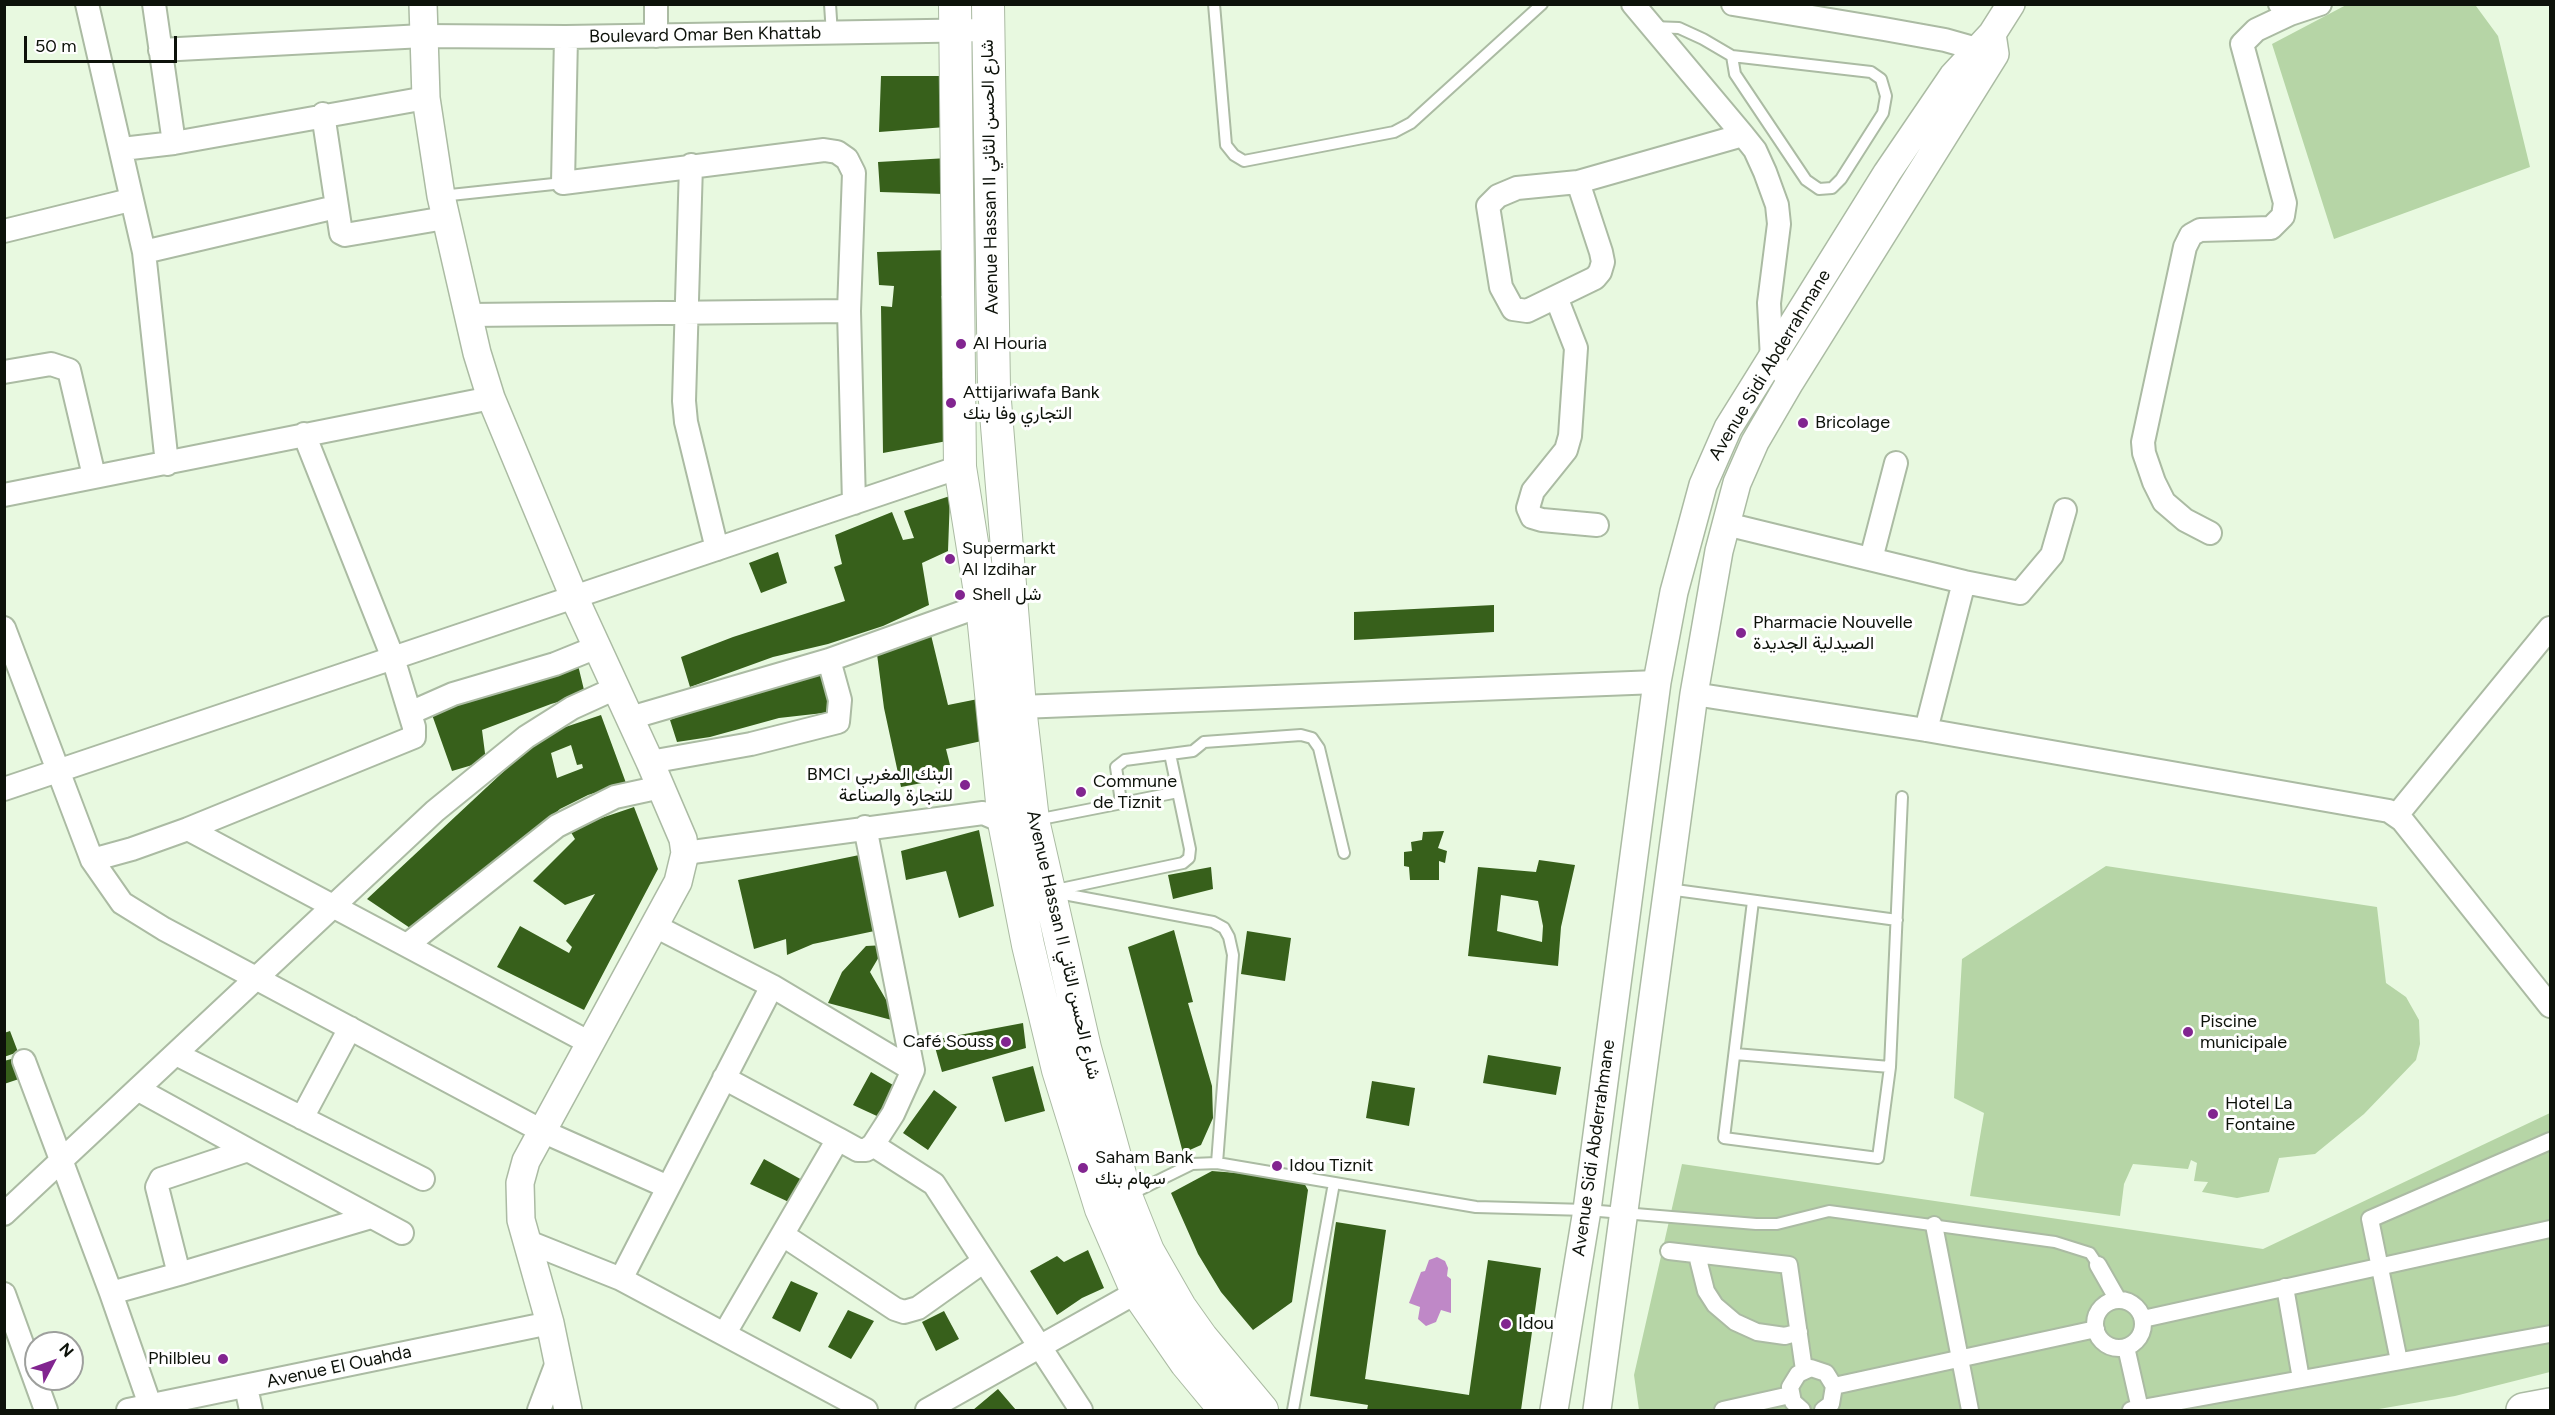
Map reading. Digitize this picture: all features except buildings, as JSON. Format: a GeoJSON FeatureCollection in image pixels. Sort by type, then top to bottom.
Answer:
{"type":"FeatureCollection","features":[{"type":"Feature","properties":{"kind":"highway"},"geometry":{"type":"LineString","coordinates":[[2523,1410],[2550,1405]]}},
{"type":"Feature","properties":{"kind":"main road","name":"Avenue Hassan II شارع الحسن الثاني"},"geometry":{"type":"LineString","coordinates":[[988,17],[994,389],[1020,707],[1010,809],[1047,891],[1085,1048],[1126,1196],[1148,1251],[1180,1307],[1202,1338],[1262,1410]]}},
{"type":"Feature","properties":{"kind":"main road","name":"Avenue Hassan II شارع الحسن الثاني"},"geometry":{"type":"LineString","coordinates":[[955,18],[960,467],[982,605],[1028,945],[1058,1070],[1101,1209],[1137,1292],[1186,1363],[1225,1410]]}},
{"type":"Feature","properties":{"kind":"main road"},"geometry":{"type":"LineString","coordinates":[[959,389],[994,389]]}},
{"type":"Feature","properties":{"kind":"street"},"geometry":{"type":"LineString","coordinates":[[87,4],[122,149],[130,200],[144,252],[167,464]]}},
{"type":"Feature","properties":{"kind":"street"},"geometry":{"type":"LineString","coordinates":[[154,4],[174,143]]}},
{"type":"Feature","properties":{"kind":"street"},"geometry":{"type":"LineString","coordinates":[[423,4],[426,98],[443,207],[491,398],[574,597],[661,787],[682,839],[685,853],[678,882],[526,1161],[520,1183],[519,1202],[526,1241],[550,1323],[568,1410]]}},
{"type":"Feature","properties":{"kind":"street"},"geometry":{"type":"LineString","coordinates":[[656,4],[656,36]]}},
{"type":"Feature","properties":{"kind":"street"},"geometry":{"type":"LineString","coordinates":[[1633,4],[1755,150],[1777,205],[1779,225],[1768,320],[1772,359],[1790,382]]}},
{"type":"Feature","properties":{"kind":"street"},"geometry":{"type":"LineString","coordinates":[[1733,4],[1988,46]]}},
{"type":"Feature","properties":{"kind":"street","name":"Avenue Sidi Abderrahmane"},"geometry":{"type":"LineString","coordinates":[[1597,1410],[1694,694],[1726,524],[1742,471],[1790,382],[2011,4]]}},
{"type":"Feature","properties":{"kind":"street"},"geometry":{"type":"LineString","coordinates":[[2210,533],[2185,520],[2164,502],[2154,482],[2144,453],[2143,442],[2185,247],[2192,235],[2200,230],[2271,228],[2283,216],[2285,203],[2242,44],[2256,30],[2285,9],[2320,4]]}},
{"type":"Feature","properties":{"kind":"street","name":"Boulevard Omar Ben Khattab"},"geometry":{"type":"LineString","coordinates":[[160,50],[423,36],[832,34],[955,18],[988,17]]}},
{"type":"Feature","properties":{"kind":"street"},"geometry":{"type":"LineString","coordinates":[[566,37],[563,183],[691,165],[824,150],[837,152],[847,159],[854,173],[849,311],[854,503]]}},
{"type":"Feature","properties":{"kind":"street","name":"Avenue Sidi Abderrahmane"},"geometry":{"type":"LineString","coordinates":[[1554,1410],[1587,1210],[1657,682],[1674,592],[1703,485],[1728,428],[1887,173],[1953,76],[1988,46]]}},
{"type":"Feature","properties":{"kind":"street"},"geometry":{"type":"LineString","coordinates":[[122,149],[174,143],[323,114],[426,98]]}},
{"type":"Feature","properties":{"kind":"street"},"geometry":{"type":"LineString","coordinates":[[323,114],[339,229],[345,234],[443,207]]}},
{"type":"Feature","properties":{"kind":"street"},"geometry":{"type":"LineString","coordinates":[[1578,182],[1601,252],[1602,267],[1595,278],[1522,312],[1509,305],[1501,287],[1487,210],[1492,200],[1506,191],[1578,182],[1743,135]]}},
{"type":"Feature","properties":{"kind":"street"},"geometry":{"type":"LineString","coordinates":[[691,165],[682,381],[686,422],[717,549]]}},
{"type":"Feature","properties":{"kind":"street"},"geometry":{"type":"LineString","coordinates":[[4,231],[130,200]]}},
{"type":"Feature","properties":{"kind":"street"},"geometry":{"type":"LineString","coordinates":[[144,252],[336,207]]}},
{"type":"Feature","properties":{"kind":"street"},"geometry":{"type":"LineString","coordinates":[[1556,297],[1576,348],[1570,436],[1566,450],[1533,491],[1528,508],[1532,517],[1542,520],[1597,525]]}},
{"type":"Feature","properties":{"kind":"street"},"geometry":{"type":"LineString","coordinates":[[469,315],[849,311]]}},
{"type":"Feature","properties":{"kind":"street"},"geometry":{"type":"LineString","coordinates":[[4,372],[51,364],[69,370],[94,476]]}},
{"type":"Feature","properties":{"kind":"street"},"geometry":{"type":"LineString","coordinates":[[4,495],[491,398]]}},
{"type":"Feature","properties":{"kind":"street"},"geometry":{"type":"LineString","coordinates":[[92,860],[132,849],[188,829],[409,741],[415,732],[393,658],[304,434]]}},
{"type":"Feature","properties":{"kind":"street"},"geometry":{"type":"LineString","coordinates":[[1871,559],[1896,464]]}},
{"type":"Feature","properties":{"kind":"street"},"geometry":{"type":"LineString","coordinates":[[4,789],[960,467]]}},
{"type":"Feature","properties":{"kind":"street"},"geometry":{"type":"LineString","coordinates":[[1726,524],[1964,582],[2020,593],[2052,555],[2065,510]]}},
{"type":"Feature","properties":{"kind":"street"},"geometry":{"type":"LineString","coordinates":[[1926,730],[1964,582]]}},
{"type":"Feature","properties":{"kind":"street"},"geometry":{"type":"LineString","coordinates":[[630,718],[829,660],[1011,595]]}},
{"type":"Feature","properties":{"kind":"street"},"geometry":{"type":"LineString","coordinates":[[4,628],[92,860],[122,903],[164,929],[542,1131],[668,1187]]}},
{"type":"Feature","properties":{"kind":"street"},"geometry":{"type":"LineString","coordinates":[[2397,814],[2550,628]]}},
{"type":"Feature","properties":{"kind":"street"},"geometry":{"type":"LineString","coordinates":[[410,713],[453,694],[555,664],[597,647]]}},
{"type":"Feature","properties":{"kind":"street"},"geometry":{"type":"LineString","coordinates":[[650,762],[751,744],[838,722],[840,700],[829,660]]}},
{"type":"Feature","properties":{"kind":"street"},"geometry":{"type":"LineString","coordinates":[[1020,707],[1657,682]]}},
{"type":"Feature","properties":{"kind":"street"},"geometry":{"type":"LineString","coordinates":[[4,1214],[178,1055],[334,904],[435,811],[518,743],[572,708],[616,688]]}},
{"type":"Feature","properties":{"kind":"street"},"geometry":{"type":"LineString","coordinates":[[1694,694],[1926,730],[2397,814],[2550,1006]]}},
{"type":"Feature","properties":{"kind":"street"},"geometry":{"type":"LineString","coordinates":[[407,945],[556,826],[615,797],[661,787]]}},
{"type":"Feature","properties":{"kind":"street"},"geometry":{"type":"LineString","coordinates":[[685,853],[1010,809]]}},
{"type":"Feature","properties":{"kind":"street"},"geometry":{"type":"LineString","coordinates":[[724,1078],[858,1150],[866,1150],[873,1145],[893,1113],[914,1070],[865,827]]}},
{"type":"Feature","properties":{"kind":"street"},"geometry":{"type":"LineString","coordinates":[[188,829],[334,904],[590,1043]]}},
{"type":"Feature","properties":{"kind":"street"},"geometry":{"type":"LineString","coordinates":[[1630,884],[1668,889]]}},
{"type":"Feature","properties":{"kind":"street"},"geometry":{"type":"LineString","coordinates":[[655,926],[772,986],[914,1070]]}},
{"type":"Feature","properties":{"kind":"street"},"geometry":{"type":"LineString","coordinates":[[621,1279],[772,986]]}},
{"type":"Feature","properties":{"kind":"street"},"geometry":{"type":"LineString","coordinates":[[302,1118],[350,1028]]}},
{"type":"Feature","properties":{"kind":"street"},"geometry":{"type":"LineString","coordinates":[[178,1055],[423,1179]]}},
{"type":"Feature","properties":{"kind":"street"},"geometry":{"type":"LineString","coordinates":[[24,1061],[111,1293],[139,1408]]}},
{"type":"Feature","properties":{"kind":"street"},"geometry":{"type":"LineString","coordinates":[[139,1090],[402,1233]]}},
{"type":"Feature","properties":{"kind":"street"},"geometry":{"type":"LineString","coordinates":[[725,1333],[838,1139]]}},
{"type":"Feature","properties":{"kind":"street"},"geometry":{"type":"LineString","coordinates":[[2399,1361],[2370,1219],[2550,1141]]}},
{"type":"Feature","properties":{"kind":"street"},"geometry":{"type":"LineString","coordinates":[[873,1145],[934,1185],[1081,1410]]}},
{"type":"Feature","properties":{"kind":"street"},"geometry":{"type":"LineString","coordinates":[[179,1274],[157,1190],[158,1183],[161,1179],[248,1150]]}},
{"type":"Feature","properties":{"kind":"street"},"geometry":{"type":"LineString","coordinates":[[111,1293],[371,1217]]}},
{"type":"Feature","properties":{"kind":"street"},"geometry":{"type":"LineString","coordinates":[[1934,1225],[1970,1410]]}},
{"type":"Feature","properties":{"kind":"street"},"geometry":{"type":"LineString","coordinates":[[2143,1319],[2550,1229]]}},
{"type":"Feature","properties":{"kind":"street"},"geometry":{"type":"LineString","coordinates":[[783,1234],[895,1309],[904,1312],[918,1308],[984,1261]]}},
{"type":"Feature","properties":{"kind":"street"},"geometry":{"type":"LineString","coordinates":[[526,1241],[621,1279],[866,1410]]}},
{"type":"Feature","properties":{"kind":"street"},"geometry":{"type":"LineString","coordinates":[[1669,1251],[1789,1264],[1804,1370]]}},
{"type":"Feature","properties":{"kind":"street"},"geometry":{"type":"LineString","coordinates":[[1697,1255],[1706,1291],[1715,1305],[1735,1322],[1757,1332],[1785,1336],[1799,1332]]}},
{"type":"Feature","properties":{"kind":"street"},"geometry":{"type":"LineString","coordinates":[[2098,1265],[2118,1300]]}},
{"type":"Feature","properties":{"kind":"street"},"geometry":{"type":"LineString","coordinates":[[2285,1287],[2301,1379]]}},
{"type":"Feature","properties":{"kind":"street"},"geometry":{"type":"LineString","coordinates":[[927,1410],[1137,1292]]}},
{"type":"Feature","properties":{"kind":"street"},"geometry":{"type":"LineString","coordinates":[[4,1294],[46,1410]]}},
{"type":"Feature","properties":{"kind":"street"},"geometry":{"type":"LineString","coordinates":[[2118,1300],[2134,1305],[2143,1319],[2139,1338],[2126,1347],[2112,1347],[2104,1343],[2096,1329],[2098,1312],[2104,1306],[2118,1300]]}},
{"type":"Feature","properties":{"kind":"street","name":"Avenue El Ouahda"},"geometry":{"type":"LineString","coordinates":[[139,1408],[550,1323]]}},
{"type":"Feature","properties":{"kind":"street"},"geometry":{"type":"LineString","coordinates":[[1834,1386],[2096,1329]]}},
{"type":"Feature","properties":{"kind":"street"},"geometry":{"type":"LineString","coordinates":[[2126,1347],[2136,1410],[2550,1334]]}},
{"type":"Feature","properties":{"kind":"street"},"geometry":{"type":"LineString","coordinates":[[539,1410],[558,1360]]}},
{"type":"Feature","properties":{"kind":"street"},"geometry":{"type":"LineString","coordinates":[[1802,1410],[1793,1402],[1790,1395],[1793,1380],[1804,1370],[1811,1368],[1826,1373],[1834,1386],[1831,1404],[1823,1410]]}},
{"type":"Feature","properties":{"kind":"street"},"geometry":{"type":"LineString","coordinates":[[246,1387],[251,1410]]}},
{"type":"Feature","properties":{"kind":"street"},"geometry":{"type":"LineString","coordinates":[[1723,1410],[1790,1395]]}},
{"type":"Feature","properties":{"kind":"lane"},"geometry":{"type":"LineString","coordinates":[[830,4],[832,34]]}},
{"type":"Feature","properties":{"kind":"lane"},"geometry":{"type":"LineString","coordinates":[[1214,4],[1226,145],[1234,155],[1244,161],[1394,132],[1411,123],[1542,4]]}},
{"type":"Feature","properties":{"kind":"lane"},"geometry":{"type":"LineString","coordinates":[[1652,27],[1679,28],[1732,56],[1871,72],[1881,79],[1886,96],[1883,113],[1841,179],[1832,188],[1819,189],[1806,180],[1735,74],[1732,56]]}},
{"type":"Feature","properties":{"kind":"lane"},"geometry":{"type":"LineString","coordinates":[[443,207],[563,183]]}},
{"type":"Feature","properties":{"kind":"lane"},"geometry":{"type":"LineString","coordinates":[[1121,802],[1116,767],[1119,763],[1193,751],[1204,742],[1301,735],[1312,738],[1318,748],[1344,853]]}},
{"type":"Feature","properties":{"kind":"lane"},"geometry":{"type":"LineString","coordinates":[[1047,891],[1085,886],[1183,863],[1189,858],[1190,849],[1170,754]]}},
{"type":"Feature","properties":{"kind":"lane"},"geometry":{"type":"LineString","coordinates":[[1010,809],[1121,802],[1178,792]]}},
{"type":"Feature","properties":{"kind":"lane"},"geometry":{"type":"LineString","coordinates":[[1754,901],[1724,1138],[1878,1158],[1890,1067],[1902,797]]}},
{"type":"Feature","properties":{"kind":"lane"},"geometry":{"type":"LineString","coordinates":[[1668,889],[1897,920]]}},
{"type":"Feature","properties":{"kind":"lane"},"geometry":{"type":"LineString","coordinates":[[1047,891],[1213,922],[1224,928],[1229,937],[1233,955],[1217,1163]]}},
{"type":"Feature","properties":{"kind":"lane"},"geometry":{"type":"LineString","coordinates":[[1736,1054],[1890,1067]]}},
{"type":"Feature","properties":{"kind":"lane"},"geometry":{"type":"LineString","coordinates":[[1126,1196],[1192,1164],[1217,1163],[1476,1207],[1587,1210],[1694,1217],[1756,1224],[1777,1224],[1829,1211],[2074,1247],[2090,1253],[2098,1265]]}},
{"type":"Feature","properties":{"kind":"lane"},"geometry":{"type":"LineString","coordinates":[[1293,1410],[1334,1183]]}},
{"type":"Feature","properties":{"kind":"green space"},"geometry":{"type":"Polygon","coordinates":[[[2348,4],[2478,5],[2476,6],[2498,36],[2530,167],[2334,239],[2272,44],[2348,4]]]}},
{"type":"Feature","properties":{"kind":"green space","name":"Piscine municipale"},"geometry":{"type":"Polygon","coordinates":[[[2106,866],[2377,907],[2386,983],[2406,997],[2419,1020],[2420,1044],[2416,1060],[2364,1114],[2315,1154],[2279,1158],[2269,1192],[2237,1198],[2202,1192],[2208,1182],[2194,1181],[2197,1163],[2191,1160],[2188,1169],[2133,1164],[2124,1184],[2120,1216],[1970,1196],[1984,1113],[1954,1098],[1962,959],[2106,866]]]}},
{"type":"Feature","properties":{"kind":"green space"},"geometry":{"type":"Polygon","coordinates":[[[2550,1113],[2550,1372],[2455,1396],[2373,1410],[1639,1410],[1634,1375],[1682,1164],[2263,1249],[2550,1113]]]}},
{"type":"Feature","properties":{"kind":"shaded area"},"geometry":{"type":"Polygon","coordinates":[[[1437,1257],[1445,1261],[1448,1268],[1447,1276],[1451,1279],[1451,1313],[1441,1310],[1436,1322],[1426,1326],[1418,1319],[1420,1307],[1409,1303],[1421,1272],[1425,1271],[1429,1260],[1437,1257]]]}},
{"type":"Feature","properties":{"kind":"place","name":"Al Houria"},"geometry":{"type":"Point","coordinates":[961,344]}},
{"type":"Feature","properties":{"kind":"place","name":"Attijariwafa Bank التجاري وفا بنك"},"geometry":{"type":"Point","coordinates":[951,403]}},
{"type":"Feature","properties":{"kind":"place","name":"Bricolage"},"geometry":{"type":"Point","coordinates":[1803,423]}},
{"type":"Feature","properties":{"kind":"place","name":"Supermarkt Al Izdihar"},"geometry":{"type":"Point","coordinates":[950,559]}},
{"type":"Feature","properties":{"kind":"place","name":"Shell شل"},"geometry":{"type":"Point","coordinates":[960,595]}},
{"type":"Feature","properties":{"kind":"place","name":"Pharmacie Nouvelle الصيدلية الجديدة"},"geometry":{"type":"Point","coordinates":[1741,633]}},
{"type":"Feature","properties":{"kind":"place","name":"BMCI البنك المغربي للتجارة والصناعة"},"geometry":{"type":"Point","coordinates":[965,785]}},
{"type":"Feature","properties":{"kind":"place","name":"Commune de Tiznit"},"geometry":{"type":"Point","coordinates":[1081,792]}},
{"type":"Feature","properties":{"kind":"place","name":"Piscine municipale"},"geometry":{"type":"Point","coordinates":[2188,1032]}},
{"type":"Feature","properties":{"kind":"place","name":"Café Souss"},"geometry":{"type":"Point","coordinates":[1006,1042]}},
{"type":"Feature","properties":{"kind":"place","name":"Hotel La Fontaine"},"geometry":{"type":"Point","coordinates":[2213,1114]}},
{"type":"Feature","properties":{"kind":"place","name":"Idou Tiznit"},"geometry":{"type":"Point","coordinates":[1277,1166]}},
{"type":"Feature","properties":{"kind":"place","name":"Saham Bank سهام بنك"},"geometry":{"type":"Point","coordinates":[1083,1168]}},
{"type":"Feature","properties":{"kind":"place","name":"Idou"},"geometry":{"type":"Point","coordinates":[1506,1324]}},
{"type":"Feature","properties":{"kind":"place","name":"Philbleu"},"geometry":{"type":"Point","coordinates":[223,1359]}}]}
